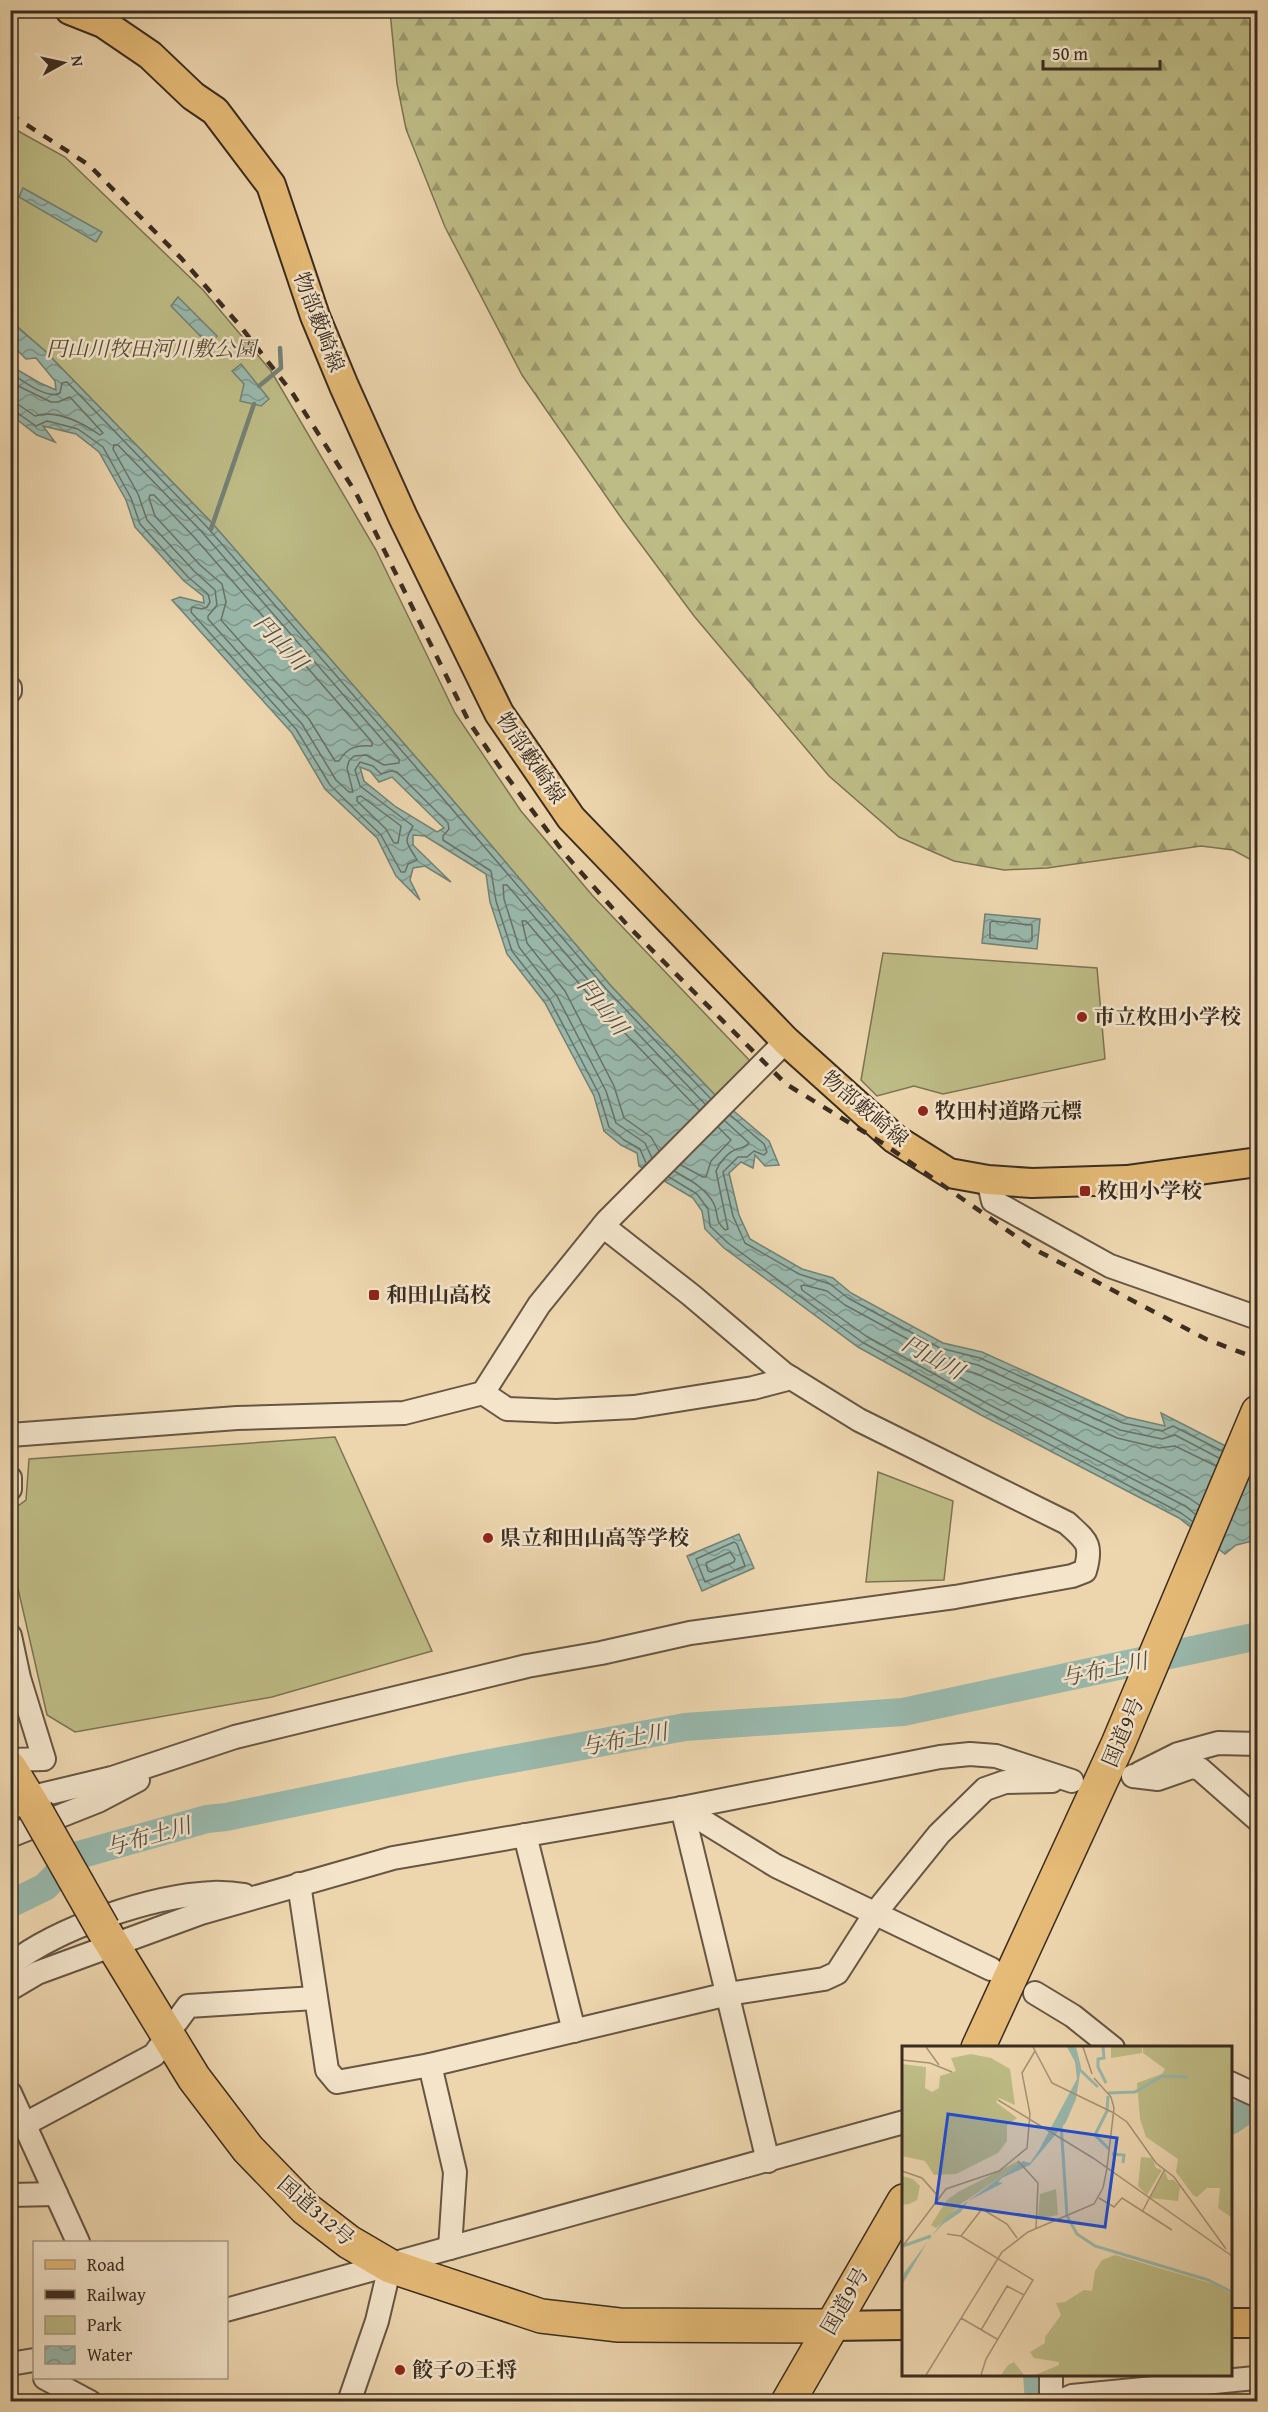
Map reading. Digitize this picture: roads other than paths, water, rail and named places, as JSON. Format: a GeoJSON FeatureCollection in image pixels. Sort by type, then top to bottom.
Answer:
{"type":"FeatureCollection","features":[{"type":"Feature","properties":{"kind":"highway","name":"国道9号"},"geometry":{"type":"LineString","coordinates":[[979,2046],[1118,1744],[1257,1412]]}},
{"type":"Feature","properties":{"kind":"highway","name":"国道312号"},"geometry":{"type":"LineString","coordinates":[[10,1768],[25,1806],[194,2078],[248,2149],[306,2209],[349,2242],[390,2266],[541,2316],[619,2325],[830,2326]]}},
{"type":"Feature","properties":{"kind":"highway","name":"国道9号"},"geometry":{"type":"LineString","coordinates":[[788,2402],[902,2203]]}},
{"type":"Feature","properties":{"kind":"main road","name":"物部藪崎線"},"geometry":{"type":"LineString","coordinates":[[70,10],[107,17],[192,96],[215,111],[271,185],[315,316],[344,386],[403,517],[499,713],[572,818],[786,1041],[895,1139],[949,1173],[988,1180],[1032,1183],[1127,1180],[1257,1162]]}},
{"type":"Feature","properties":{"kind":"main road"},"geometry":{"type":"LineString","coordinates":[[1232,2323],[1257,2323]]}},
{"type":"Feature","properties":{"kind":"main road"},"geometry":{"type":"LineString","coordinates":[[830,2326],[902,2325]]}},
{"type":"Feature","properties":{"kind":"street"},"geometry":{"type":"LineString","coordinates":[[10,1435],[237,1418],[404,1413],[483,1393],[539,1305],[605,1224],[786,1041]]}},
{"type":"Feature","properties":{"kind":"street"},"geometry":{"type":"LineString","coordinates":[[988,1180],[993,1201],[1110,1266],[1257,1318]]}},
{"type":"Feature","properties":{"kind":"street"},"geometry":{"type":"LineString","coordinates":[[25,1806],[235,1737],[527,1666],[601,1653],[690,1633],[955,1597],[1072,1576],[1085,1571],[1090,1555],[1088,1544],[1066,1523],[859,1420],[791,1378],[605,1224]]}},
{"type":"Feature","properties":{"kind":"street"},"geometry":{"type":"LineString","coordinates":[[483,1393],[507,1409],[556,1411],[634,1407],[753,1388],[791,1378]]}},
{"type":"Feature","properties":{"kind":"street"},"geometry":{"type":"LineString","coordinates":[[10,1478],[10,1489]]}},
{"type":"Feature","properties":{"kind":"street"},"geometry":{"type":"LineString","coordinates":[[10,1636],[19,1678],[44,1759],[10,1760]]}},
{"type":"Feature","properties":{"kind":"street"},"geometry":{"type":"LineString","coordinates":[[1257,1744],[1218,1743],[1178,1754],[1133,1776],[1158,1779],[1192,1767],[1200,1769],[1257,1820]]}},
{"type":"Feature","properties":{"kind":"street"},"geometry":{"type":"LineString","coordinates":[[10,1836],[98,1801],[187,1754]]}},
{"type":"Feature","properties":{"kind":"street"},"geometry":{"type":"LineString","coordinates":[[10,1989],[108,1938],[201,1913],[299,1884],[393,1858],[682,1808],[940,1757],[970,1754],[996,1756],[1072,1781],[1005,1782],[986,1789],[939,1834],[876,1912],[837,1973],[824,1979],[728,1994],[430,2066],[337,2082],[327,2070],[299,1884]]}},
{"type":"Feature","properties":{"kind":"street"},"geometry":{"type":"LineString","coordinates":[[682,1808],[776,1866],[991,1969]]}},
{"type":"Feature","properties":{"kind":"street"},"geometry":{"type":"LineString","coordinates":[[682,1808],[768,2161]]}},
{"type":"Feature","properties":{"kind":"street"},"geometry":{"type":"LineString","coordinates":[[525,1836],[574,2031]]}},
{"type":"Feature","properties":{"kind":"street"},"geometry":{"type":"LineString","coordinates":[[10,1965],[66,1932],[113,1914],[173,1899],[213,1893],[261,1896]]}},
{"type":"Feature","properties":{"kind":"street"},"geometry":{"type":"LineString","coordinates":[[1035,1993],[1073,2016],[1110,2046]]}},
{"type":"Feature","properties":{"kind":"street"},"geometry":{"type":"LineString","coordinates":[[177,2021],[188,2006],[315,1998]]}},
{"type":"Feature","properties":{"kind":"street"},"geometry":{"type":"LineString","coordinates":[[25,2124],[154,2055],[159,2048]]}},
{"type":"Feature","properties":{"kind":"street"},"geometry":{"type":"LineString","coordinates":[[430,2066],[455,2172],[450,2248]]}},
{"type":"Feature","properties":{"kind":"street"},"geometry":{"type":"LineString","coordinates":[[1232,2084],[1257,2096]]}},
{"type":"Feature","properties":{"kind":"street"},"geometry":{"type":"LineString","coordinates":[[10,2093],[78,2241]]}},
{"type":"Feature","properties":{"kind":"street"},"geometry":{"type":"LineString","coordinates":[[228,2309],[902,2122]]}},
{"type":"Feature","properties":{"kind":"street"},"geometry":{"type":"LineString","coordinates":[[10,2195],[56,2194]]}},
{"type":"Feature","properties":{"kind":"street"},"geometry":{"type":"LineString","coordinates":[[349,2402],[377,2321],[390,2266]]}},
{"type":"Feature","properties":{"kind":"street"},"geometry":{"type":"LineString","coordinates":[[1051,2376],[1051,2402]]}},
{"type":"Feature","properties":{"kind":"street"},"geometry":{"type":"LineString","coordinates":[[47,2379],[90,2402]]}},
{"type":"Feature","properties":{"kind":"street"},"geometry":{"type":"LineString","coordinates":[[1059,2402],[1072,2396],[1257,2379]]}},
{"type":"Feature","properties":{"kind":"water"},"geometry":{"type":"Polygon","coordinates":[[[23,188],[102,232],[96,242],[19,197],[23,188]]]}},
{"type":"Feature","properties":{"kind":"water"},"geometry":{"type":"Polygon","coordinates":[[[178,297],[217,336],[209,345],[171,306],[178,297]]]}},
{"type":"Feature","properties":{"kind":"water","name":"円山川"},"geometry":{"type":"Polygon","coordinates":[[[10,321],[45,351],[212,523],[611,986],[716,1096],[769,1141],[779,1165],[765,1166],[755,1155],[753,1168],[741,1162],[729,1173],[739,1215],[750,1239],[802,1269],[833,1278],[851,1293],[943,1343],[982,1352],[1126,1417],[1165,1426],[1161,1413],[1257,1462],[1257,1540],[1236,1545],[1225,1554],[1179,1518],[981,1415],[858,1347],[724,1248],[705,1229],[702,1211],[693,1198],[639,1166],[637,1153],[621,1145],[604,1131],[594,1096],[545,1003],[507,954],[490,902],[486,874],[425,836],[413,835],[413,845],[451,882],[425,866],[413,868],[410,880],[420,900],[396,876],[377,838],[325,789],[292,733],[172,600],[180,597],[204,603],[203,596],[184,581],[135,527],[126,500],[99,452],[76,434],[43,426],[55,442],[37,435],[11,415],[11,366],[56,390],[55,381],[36,358],[26,359],[11,344],[10,321]],[[360,767],[364,781],[396,807],[437,832],[444,828],[392,777],[379,782],[370,771],[360,767]]]}},
{"type":"Feature","properties":{"kind":"water"},"geometry":{"type":"Polygon","coordinates":[[[241,364],[269,399],[261,406],[240,401],[244,384],[232,371],[241,364]]]}},
{"type":"Feature","properties":{"kind":"water"},"geometry":{"type":"Polygon","coordinates":[[[985,914],[1040,919],[1037,949],[982,943],[985,914]]]}},
{"type":"Feature","properties":{"kind":"water"},"geometry":{"type":"Polygon","coordinates":[[[739,1534],[754,1568],[702,1591],[687,1556],[739,1534]]]}},
{"type":"Feature","properties":{"kind":"waterway"},"geometry":{"type":"LineString","coordinates":[[259,386],[281,368],[280,348]]}},
{"type":"Feature","properties":{"kind":"waterway"},"geometry":{"type":"LineString","coordinates":[[211,529],[254,404]]}},
{"type":"Feature","properties":{"kind":"waterway","name":"与布土川"},"geometry":{"type":"LineString","coordinates":[[10,1904],[45,1887],[75,1856],[207,1819],[685,1727],[903,1712],[1258,1636]]}},
{"type":"Feature","properties":{"kind":"waterway"},"geometry":{"type":"LineString","coordinates":[[1232,2120],[1258,2102]]}},
{"type":"Feature","properties":{"kind":"waterway"},"geometry":{"type":"LineString","coordinates":[[1037,2376],[1039,2402]]}},
{"type":"Feature","properties":{"kind":"railway"},"geometry":{"type":"LineString","coordinates":[[10,114],[89,165],[181,258],[241,327],[293,394],[356,493],[469,722],[499,766],[564,853],[629,927],[786,1084],[884,1144],[1034,1249],[1206,1339],[1258,1359]]}},
{"type":"Feature","properties":{"kind":"place","name":"市立枚田小学校"},"geometry":{"type":"Point","coordinates":[1082,1017]}},
{"type":"Feature","properties":{"kind":"place","name":"牧田村道路元標"},"geometry":{"type":"Point","coordinates":[923,1111]}},
{"type":"Feature","properties":{"kind":"place","name":"枚田小学校"},"geometry":{"type":"Point","coordinates":[1085,1191]}},
{"type":"Feature","properties":{"kind":"place","name":"和田山高校"},"geometry":{"type":"Point","coordinates":[374,1295]}},
{"type":"Feature","properties":{"kind":"place","name":"県立和田山高等学校"},"geometry":{"type":"Point","coordinates":[488,1538]}},
{"type":"Feature","properties":{"kind":"place","name":"餃子の王将"},"geometry":{"type":"Point","coordinates":[400,2370]}},
{"type":"Feature","properties":{"kind":"park label","name":"円山川牧田河川敷公園"},"geometry":{"type":"Point","coordinates":[151,349]}}]}
